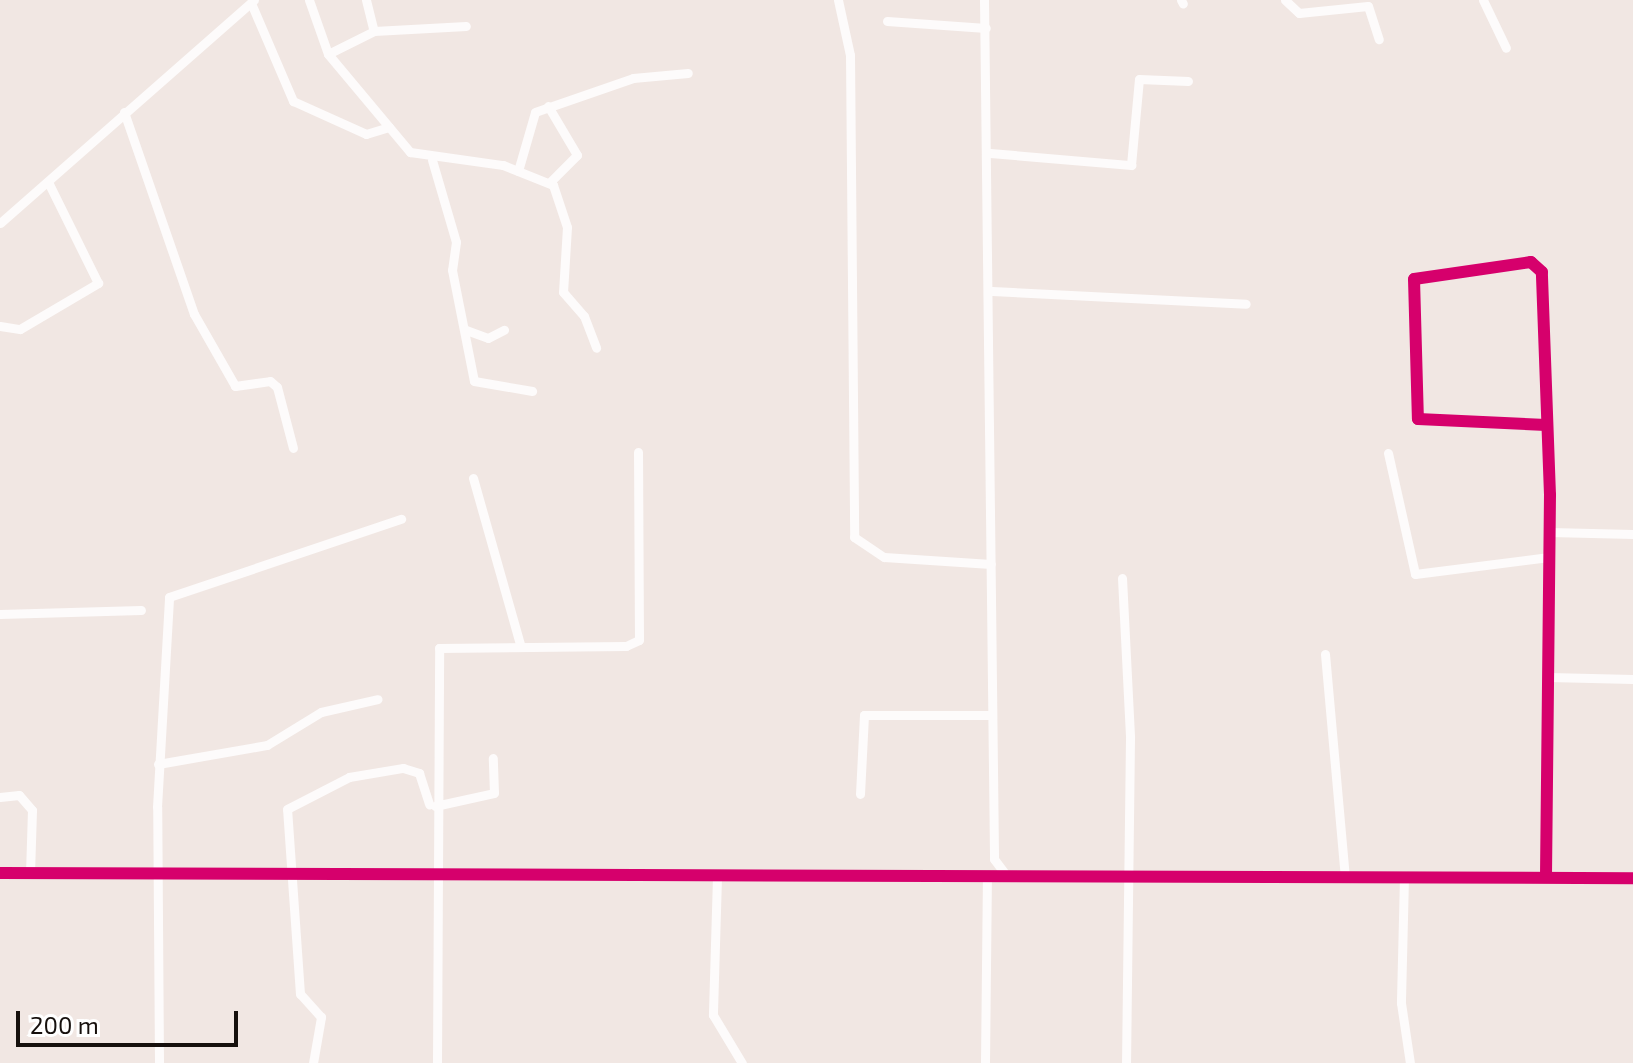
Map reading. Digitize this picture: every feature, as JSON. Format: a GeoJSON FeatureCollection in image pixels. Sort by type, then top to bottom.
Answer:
{"type":"FeatureCollection","features":[{"type":"Feature","properties":{"kind":"street"},"geometry":{"type":"LineString","coordinates":[[309,0],[328,54],[410,152],[432,160],[518,171],[529,181],[550,182],[577,155],[548,106]]}},
{"type":"Feature","properties":{"kind":"street"},"geometry":{"type":"LineString","coordinates":[[366,0],[374,31]]}},
{"type":"Feature","properties":{"kind":"street"},"geometry":{"type":"LineString","coordinates":[[828,0],[838,0],[850,55],[854,537],[884,557],[991,564]]}},
{"type":"Feature","properties":{"kind":"street"},"geometry":{"type":"LineString","coordinates":[[984,0],[992,291],[994,859],[984,875],[985,1063]]}},
{"type":"Feature","properties":{"kind":"street"},"geometry":{"type":"LineString","coordinates":[[1285,0],[1299,13],[1368,6],[1379,39]]}},
{"type":"Feature","properties":{"kind":"street"},"geometry":{"type":"LineString","coordinates":[[1483,0],[1506,48]]}},
{"type":"Feature","properties":{"kind":"street"},"geometry":{"type":"LineString","coordinates":[[0,223],[252,2],[293,101],[366,134],[389,127]]}},
{"type":"Feature","properties":{"kind":"street"},"geometry":{"type":"LineString","coordinates":[[887,21],[986,28]]}},
{"type":"Feature","properties":{"kind":"street"},"geometry":{"type":"LineString","coordinates":[[328,54],[374,31],[466,26]]}},
{"type":"Feature","properties":{"kind":"street"},"geometry":{"type":"LineString","coordinates":[[518,171],[530,115],[633,78],[688,73]]}},
{"type":"Feature","properties":{"kind":"street"},"geometry":{"type":"LineString","coordinates":[[990,153],[1131,165],[1139,79],[1188,81]]}},
{"type":"Feature","properties":{"kind":"street"},"geometry":{"type":"LineString","coordinates":[[124,112],[194,314],[235,386],[277,387],[293,448]]}},
{"type":"Feature","properties":{"kind":"street"},"geometry":{"type":"LineString","coordinates":[[432,160],[456,242],[452,270],[474,381],[532,391]]}},
{"type":"Feature","properties":{"kind":"street"},"geometry":{"type":"LineString","coordinates":[[0,326],[20,329],[98,283],[48,182]]}},
{"type":"Feature","properties":{"kind":"street"},"geometry":{"type":"LineString","coordinates":[[550,182],[567,227],[563,292],[584,316],[596,348]]}},
{"type":"Feature","properties":{"kind":"street"},"geometry":{"type":"LineString","coordinates":[[1546,425],[1418,419],[1414,279],[1537,263],[1546,425],[1550,532],[1546,876]]}},
{"type":"Feature","properties":{"kind":"street"},"geometry":{"type":"LineString","coordinates":[[992,291],[1246,304]]}},
{"type":"Feature","properties":{"kind":"street"},"geometry":{"type":"LineString","coordinates":[[466,330],[488,338],[504,330]]}},
{"type":"Feature","properties":{"kind":"street"},"geometry":{"type":"LineString","coordinates":[[437,1063],[434,876],[439,648],[520,644],[626,646],[639,640],[638,452]]}},
{"type":"Feature","properties":{"kind":"street"},"geometry":{"type":"LineString","coordinates":[[1388,453],[1415,574],[1549,557]]}},
{"type":"Feature","properties":{"kind":"street"},"geometry":{"type":"LineString","coordinates":[[473,478],[520,644]]}},
{"type":"Feature","properties":{"kind":"street"},"geometry":{"type":"LineString","coordinates":[[159,1063],[158,764],[169,597],[401,519]]}},
{"type":"Feature","properties":{"kind":"street"},"geometry":{"type":"LineString","coordinates":[[1550,532],[1633,534]]}},
{"type":"Feature","properties":{"kind":"street"},"geometry":{"type":"LineString","coordinates":[[1122,578],[1129,876],[1126,1063]]}},
{"type":"Feature","properties":{"kind":"street"},"geometry":{"type":"LineString","coordinates":[[0,614],[141,610]]}},
{"type":"Feature","properties":{"kind":"street"},"geometry":{"type":"LineString","coordinates":[[1325,654],[1345,877]]}},
{"type":"Feature","properties":{"kind":"street"},"geometry":{"type":"LineString","coordinates":[[1549,677],[1633,679]]}},
{"type":"Feature","properties":{"kind":"street"},"geometry":{"type":"LineString","coordinates":[[158,764],[267,745],[321,712],[378,699]]}},
{"type":"Feature","properties":{"kind":"street"},"geometry":{"type":"LineString","coordinates":[[860,794],[864,715],[992,715]]}},
{"type":"Feature","properties":{"kind":"street"},"geometry":{"type":"LineString","coordinates":[[435,806],[487,799],[497,782],[493,758]]}},
{"type":"Feature","properties":{"kind":"street"},"geometry":{"type":"LineString","coordinates":[[313,1063],[321,1017],[300,994],[292,874],[285,838],[287,809],[296,799],[359,774],[403,768],[419,773],[428,794],[434,876]]}},
{"type":"Feature","properties":{"kind":"street"},"geometry":{"type":"LineString","coordinates":[[0,797],[19,795],[32,810],[30,873]]}},
{"type":"Feature","properties":{"kind":"street"},"geometry":{"type":"LineString","coordinates":[[994,859],[1006,875]]}},
{"type":"Feature","properties":{"kind":"street"},"geometry":{"type":"LineString","coordinates":[[0,873],[1633,878]]}},
{"type":"Feature","properties":{"kind":"street"},"geometry":{"type":"LineString","coordinates":[[717,877],[713,1015],[742,1063]]}},
{"type":"Feature","properties":{"kind":"street"},"geometry":{"type":"LineString","coordinates":[[1404,877],[1401,1003],[1410,1063]]}},
{"type":"Feature","properties":{"kind":"cycle path"},"geometry":{"type":"LineString","coordinates":[[1546,425],[1418,419],[1414,279],[1531,262],[1542,272],[1550,495],[1546,876]]}},
{"type":"Feature","properties":{"kind":"cycle path"},"geometry":{"type":"LineString","coordinates":[[0,873],[1633,878]]}}]}
